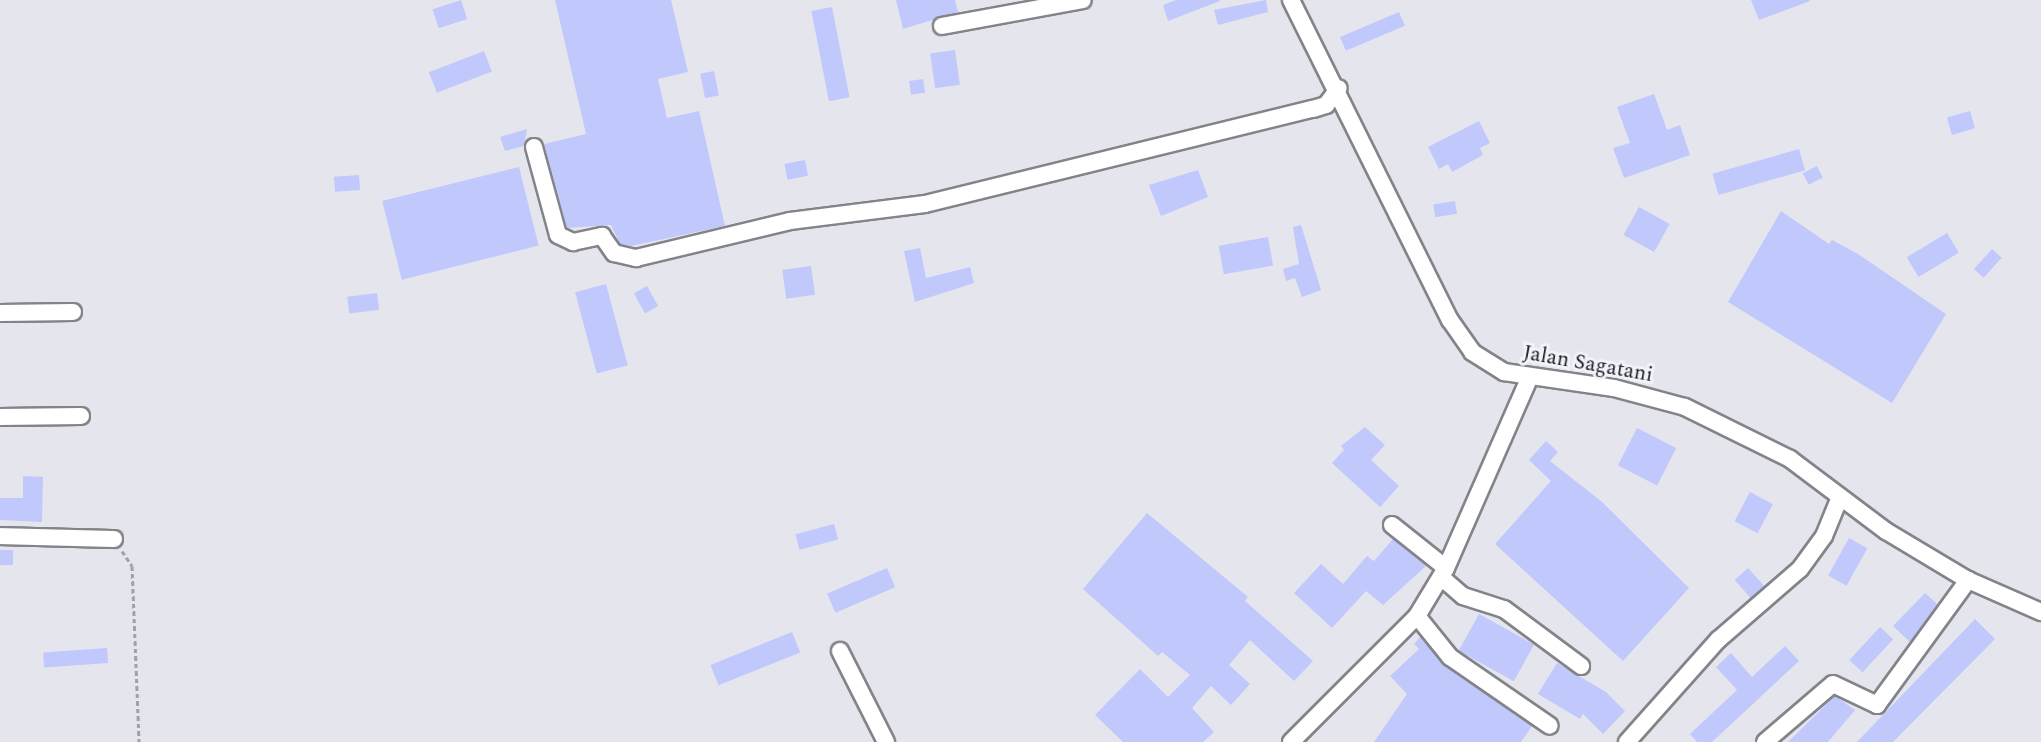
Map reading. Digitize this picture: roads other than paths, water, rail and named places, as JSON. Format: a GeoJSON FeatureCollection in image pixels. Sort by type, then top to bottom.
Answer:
{"type":"FeatureCollection","features":[{"type":"Feature","properties":{"kind":"street"},"geometry":{"type":"LineString","coordinates":[[942,26],[1083,0]]}},
{"type":"Feature","properties":{"kind":"street","name":"Jalan Sagatani"},"geometry":{"type":"LineString","coordinates":[[1291,0],[1339,88],[1456,328],[1472,352],[1504,372],[1614,388],[1685,407],[1790,459],[1840,497],[1968,580],[2041,612]]}},
{"type":"Feature","properties":{"kind":"street"},"geometry":{"type":"LineString","coordinates":[[534,147],[558,234],[573,242],[602,236],[614,253],[636,258],[790,220],[925,204],[1313,110],[1326,105],[1339,88]]}},
{"type":"Feature","properties":{"kind":"street"},"geometry":{"type":"LineString","coordinates":[[0,313],[73,312]]}},
{"type":"Feature","properties":{"kind":"street"},"geometry":{"type":"LineString","coordinates":[[1292,742],[1417,616],[1444,572],[1530,377]]}},
{"type":"Feature","properties":{"kind":"street"},"geometry":{"type":"LineString","coordinates":[[0,417],[81,416]]}},
{"type":"Feature","properties":{"kind":"street"},"geometry":{"type":"LineString","coordinates":[[1627,742],[1718,640],[1800,569],[1824,536],[1840,497]]}},
{"type":"Feature","properties":{"kind":"street"},"geometry":{"type":"LineString","coordinates":[[1392,525],[1444,572],[1463,596],[1504,609],[1581,666]]}},
{"type":"Feature","properties":{"kind":"street"},"geometry":{"type":"LineString","coordinates":[[0,536],[114,539]]}},
{"type":"Feature","properties":{"kind":"street"},"geometry":{"type":"LineString","coordinates":[[1765,742],[1833,684],[1877,705],[1968,580]]}},
{"type":"Feature","properties":{"kind":"street"},"geometry":{"type":"LineString","coordinates":[[1417,616],[1450,657],[1550,726]]}},
{"type":"Feature","properties":{"kind":"street"},"geometry":{"type":"LineString","coordinates":[[840,651],[886,742]]}}]}
